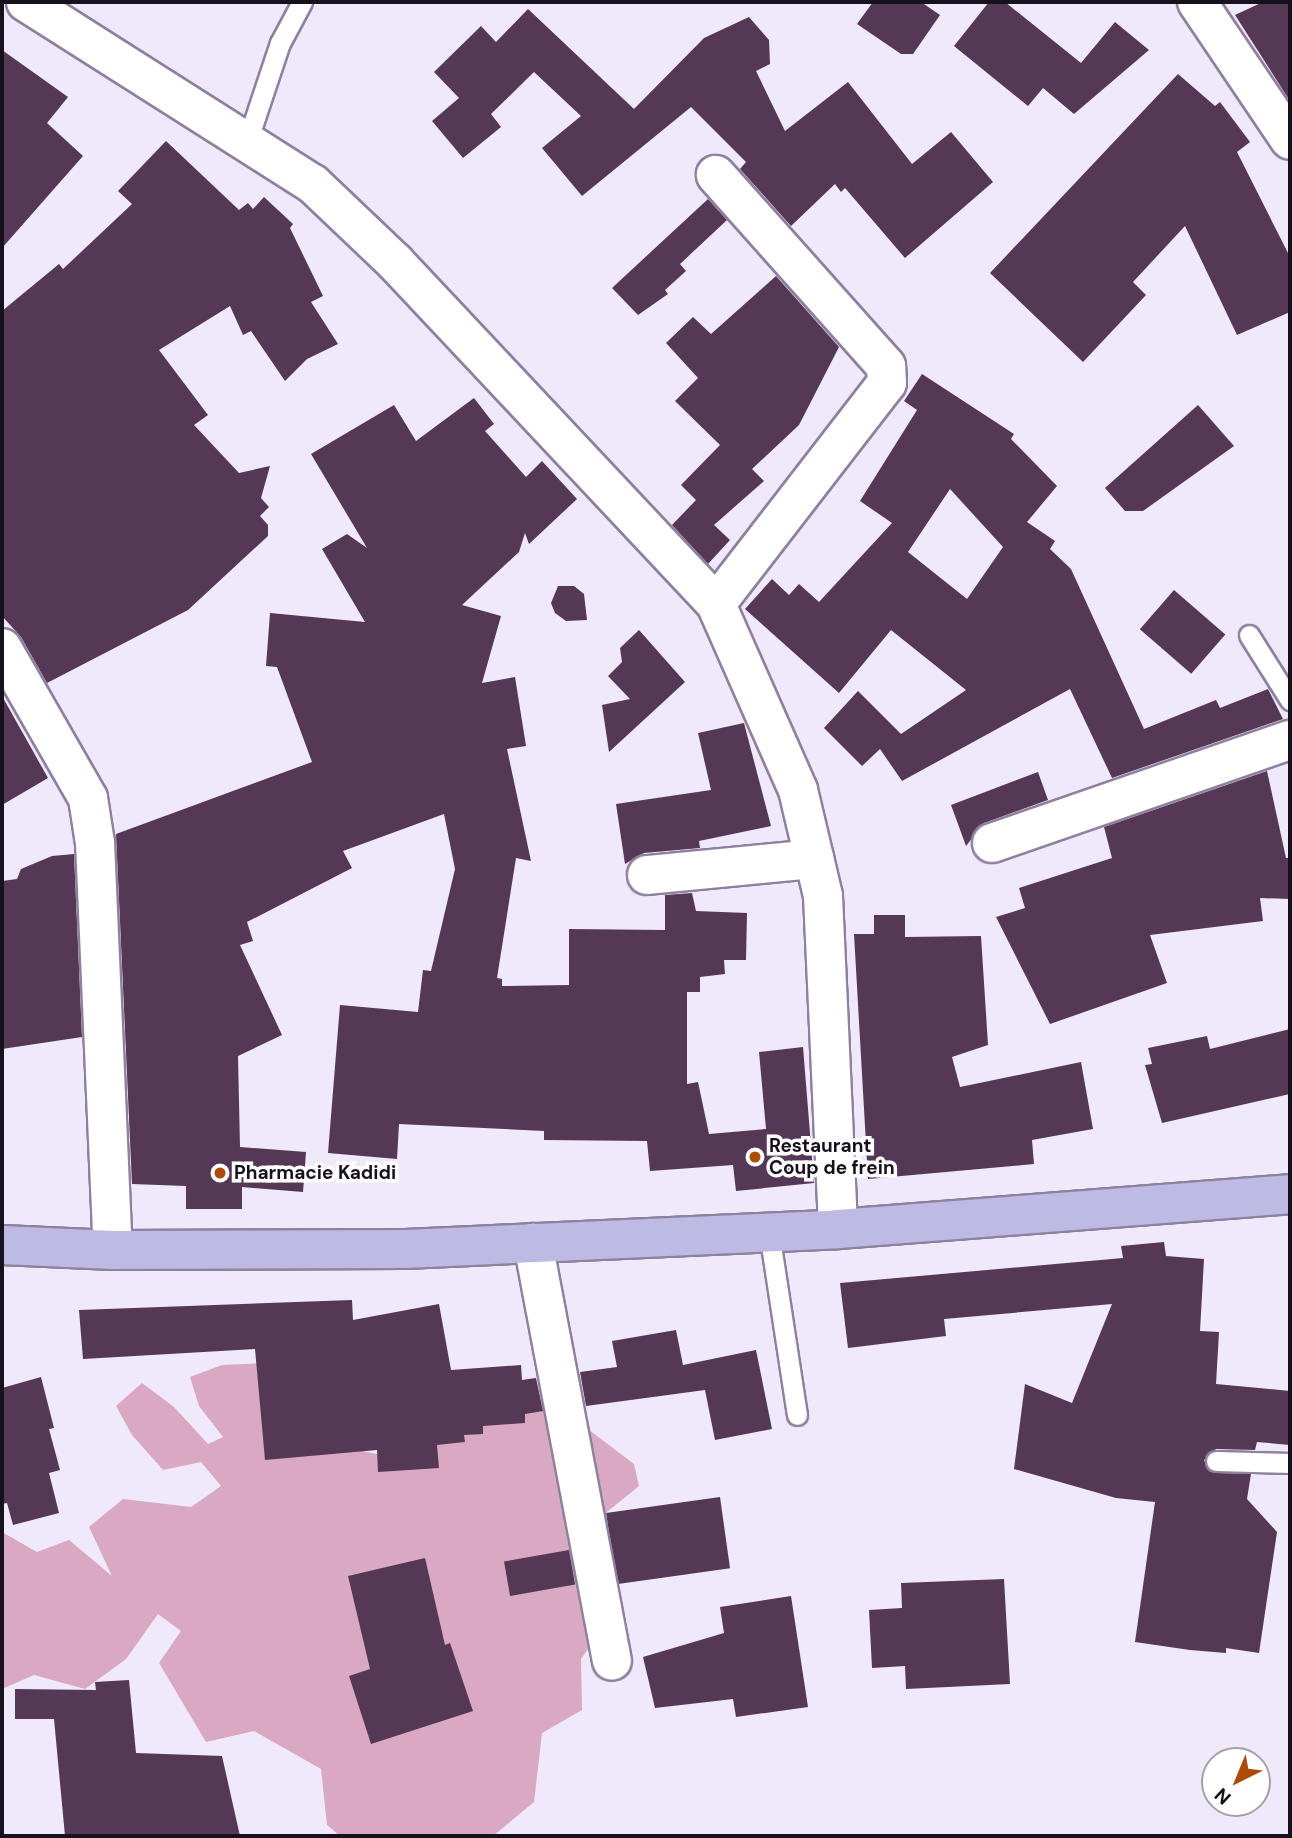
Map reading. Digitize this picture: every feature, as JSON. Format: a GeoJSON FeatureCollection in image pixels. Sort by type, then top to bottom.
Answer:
{"type":"FeatureCollection","features":[{"type":"Feature","properties":{"kind":"main road"},"geometry":{"type":"LineString","coordinates":[[2,1245],[114,1250],[405,1249],[838,1229],[1290,1194]]}},
{"type":"Feature","properties":{"kind":"street"},"geometry":{"type":"LineString","coordinates":[[26,2],[313,184],[395,262],[716,604],[798,790],[823,896],[838,1229]]}},
{"type":"Feature","properties":{"kind":"street"},"geometry":{"type":"LineString","coordinates":[[1197,2],[1290,140]]}},
{"type":"Feature","properties":{"kind":"street"},"geometry":{"type":"LineString","coordinates":[[716,175],[886,366],[887,383],[716,604]]}},
{"type":"Feature","properties":{"kind":"street"},"geometry":{"type":"LineString","coordinates":[[2,648],[88,798],[95,844],[114,1250]]}},
{"type":"Feature","properties":{"kind":"street"},"geometry":{"type":"LineString","coordinates":[[992,843],[1290,740]]}},
{"type":"Feature","properties":{"kind":"street"},"geometry":{"type":"LineString","coordinates":[[646,875],[814,859]]}},
{"type":"Feature","properties":{"kind":"street"},"geometry":{"type":"LineString","coordinates":[[533,1243],[612,1661]]}},
{"type":"Feature","properties":{"kind":"lane"},"geometry":{"type":"LineString","coordinates":[[247,142],[280,43],[302,2]]}},
{"type":"Feature","properties":{"kind":"lane"},"geometry":{"type":"LineString","coordinates":[[1249,635],[1290,700]]}},
{"type":"Feature","properties":{"kind":"lane"},"geometry":{"type":"LineString","coordinates":[[769,1232],[797,1415]]}},
{"type":"Feature","properties":{"kind":"lane"},"geometry":{"type":"LineString","coordinates":[[1216,1461],[1290,1463]]}},
{"type":"Feature","properties":{"kind":"shaded area"},"geometry":{"type":"Polygon","coordinates":[[[290,1362],[312,1441],[397,1458],[527,1402],[568,1414],[634,1464],[639,1486],[597,1520],[602,1629],[581,1659],[582,1710],[542,1733],[534,1802],[493,1836],[340,1836],[327,1825],[321,1769],[254,1731],[206,1742],[159,1663],[181,1631],[158,1614],[126,1659],[85,1689],[34,1675],[2,1689],[2,1532],[37,1552],[69,1540],[112,1576],[89,1527],[123,1499],[191,1507],[221,1486],[201,1462],[163,1470],[132,1435],[116,1406],[142,1383],[174,1407],[208,1444],[223,1437],[199,1406],[190,1377],[222,1365],[290,1362]]]}},
{"type":"Feature","properties":{"kind":"building"},"geometry":{"type":"Polygon","coordinates":[[[873,2],[921,2],[940,15],[913,54],[901,54],[857,24],[873,2]]]}},
{"type":"Feature","properties":{"kind":"building"},"geometry":{"type":"Polygon","coordinates":[[[989,2],[1005,2],[1081,63],[1115,22],[1149,50],[1074,114],[1043,88],[1028,106],[954,46],[989,2]]]}},
{"type":"Feature","properties":{"kind":"building"},"geometry":{"type":"Polygon","coordinates":[[[1263,2],[1290,2],[1290,101],[1235,15],[1263,2]]]}},
{"type":"Feature","properties":{"kind":"building"},"geometry":{"type":"Polygon","coordinates":[[[528,9],[634,109],[704,38],[749,17],[769,40],[770,64],[756,71],[785,131],[848,82],[912,164],[951,132],[993,182],[905,258],[845,188],[841,192],[835,184],[791,226],[740,169],[746,162],[691,107],[582,196],[542,148],[581,116],[534,72],[491,114],[501,127],[463,158],[432,121],[459,98],[434,72],[481,26],[496,42],[528,9]]]}},
{"type":"Feature","properties":{"kind":"building"},"geometry":{"type":"Polygon","coordinates":[[[2,50],[68,97],[47,123],[83,156],[2,248],[2,50]]]}},
{"type":"Feature","properties":{"kind":"building"},"geometry":{"type":"Polygon","coordinates":[[[1178,74],[1215,106],[1220,102],[1250,142],[1237,152],[1290,257],[1290,312],[1237,335],[1185,226],[1133,282],[1146,295],[1083,362],[990,273],[1178,74]]]}},
{"type":"Feature","properties":{"kind":"building"},"geometry":{"type":"Polygon","coordinates":[[[166,141],[239,210],[248,203],[253,209],[264,197],[293,224],[290,228],[323,296],[311,302],[338,344],[307,359],[285,381],[251,331],[243,335],[230,306],[159,350],[208,415],[194,425],[239,473],[270,466],[261,498],[269,507],[260,516],[268,525],[268,536],[188,610],[47,683],[21,637],[2,616],[2,311],[59,264],[63,269],[132,204],[118,191],[166,141]]]}},
{"type":"Feature","properties":{"kind":"building"},"geometry":{"type":"Polygon","coordinates":[[[708,199],[727,220],[680,264],[686,271],[665,290],[668,294],[638,315],[612,288],[708,199]]]}},
{"type":"Feature","properties":{"kind":"building"},"geometry":{"type":"Polygon","coordinates":[[[776,276],[839,347],[799,425],[752,469],[764,481],[714,525],[730,540],[708,564],[672,525],[696,500],[681,485],[720,445],[675,401],[698,378],[666,343],[693,317],[711,334],[776,276]]]}},
{"type":"Feature","properties":{"kind":"building"},"geometry":{"type":"Polygon","coordinates":[[[922,374],[1014,434],[1011,439],[1057,486],[1027,522],[1055,541],[1050,549],[1071,569],[1144,729],[1216,700],[1220,708],[1268,689],[1283,719],[1112,778],[1070,689],[902,781],[880,749],[862,766],[824,728],[858,691],[901,734],[966,690],[891,630],[839,693],[745,609],[772,579],[789,595],[799,584],[819,602],[892,523],[860,501],[917,410],[904,401],[922,374]],[[950,489],[908,552],[967,599],[1003,547],[950,489]]]}},
{"type":"Feature","properties":{"kind":"building"},"geometry":{"type":"Polygon","coordinates":[[[474,398],[494,424],[485,431],[526,477],[542,461],[577,499],[529,544],[525,533],[519,552],[462,605],[501,616],[482,683],[515,677],[526,746],[507,749],[531,861],[516,858],[497,978],[502,979],[502,986],[569,985],[569,929],[665,930],[665,895],[692,893],[696,911],[747,913],[746,960],[724,960],[725,974],[700,977],[700,992],[687,992],[687,1084],[698,1082],[709,1134],[766,1129],[759,1052],[803,1047],[814,1183],[736,1191],[733,1165],[650,1171],[647,1141],[544,1140],[544,1131],[399,1124],[397,1159],[328,1153],[340,1005],[418,1012],[423,970],[431,971],[455,869],[444,814],[343,851],[352,868],[247,922],[253,941],[240,945],[282,1035],[238,1056],[240,1147],[306,1152],[303,1192],[242,1187],[242,1209],[186,1209],[186,1186],[132,1184],[116,834],[312,762],[277,667],[266,666],[270,613],[365,622],[322,549],[347,534],[367,548],[311,454],[394,405],[416,441],[474,398]]]}},
{"type":"Feature","properties":{"kind":"building"},"geometry":{"type":"Polygon","coordinates":[[[1198,405],[1234,446],[1143,511],[1125,511],[1105,488],[1198,405]]]}},
{"type":"Feature","properties":{"kind":"building"},"geometry":{"type":"Polygon","coordinates":[[[558,586],[574,586],[584,594],[587,620],[566,621],[555,613],[551,603],[558,586]]]}},
{"type":"Feature","properties":{"kind":"building"},"geometry":{"type":"Polygon","coordinates":[[[1174,590],[1225,635],[1191,674],[1140,629],[1174,590]]]}},
{"type":"Feature","properties":{"kind":"building"},"geometry":{"type":"Polygon","coordinates":[[[639,630],[685,682],[609,752],[602,705],[630,699],[608,676],[622,662],[620,648],[639,630]]]}},
{"type":"Feature","properties":{"kind":"building"},"geometry":{"type":"Polygon","coordinates":[[[2,696],[48,778],[2,805],[2,696]]]}},
{"type":"Feature","properties":{"kind":"building"},"geometry":{"type":"Polygon","coordinates":[[[744,723],[771,826],[699,841],[700,848],[644,853],[625,864],[616,804],[711,790],[698,733],[744,723]]]}},
{"type":"Feature","properties":{"kind":"building"},"geometry":{"type":"Polygon","coordinates":[[[1267,771],[1286,858],[1290,858],[1290,899],[1260,898],[1263,921],[1150,935],[1167,983],[1050,1024],[996,917],[1025,908],[1019,888],[1112,858],[1104,827],[1267,771]]]}},
{"type":"Feature","properties":{"kind":"building"},"geometry":{"type":"Polygon","coordinates":[[[1038,772],[1048,800],[984,823],[966,846],[951,805],[1038,772]]]}},
{"type":"Feature","properties":{"kind":"building"},"geometry":{"type":"Polygon","coordinates":[[[74,854],[82,1037],[2,1049],[2,881],[17,879],[21,869],[52,856],[74,854]]]}},
{"type":"Feature","properties":{"kind":"building"},"geometry":{"type":"Polygon","coordinates":[[[874,915],[905,915],[905,937],[981,936],[988,1045],[952,1057],[960,1087],[1081,1062],[1093,1129],[1032,1140],[1034,1164],[868,1179],[854,934],[874,934],[874,915]]]}},
{"type":"Feature","properties":{"kind":"building"},"geometry":{"type":"Polygon","coordinates":[[[1290,1029],[1290,1094],[1162,1123],[1145,1065],[1152,1064],[1148,1048],[1207,1036],[1210,1049],[1290,1029]]]}},
{"type":"Feature","properties":{"kind":"building"},"geometry":{"type":"Polygon","coordinates":[[[1164,1242],[1166,1256],[1204,1259],[1200,1331],[1219,1332],[1216,1384],[1290,1391],[1290,1445],[1257,1442],[1255,1450],[1216,1449],[1204,1460],[1210,1472],[1251,1474],[1247,1499],[1277,1532],[1259,1653],[1226,1648],[1226,1653],[1190,1650],[1135,1642],[1155,1502],[1116,1498],[1014,1469],[1025,1384],[1072,1403],[1112,1304],[944,1319],[946,1336],[848,1348],[840,1283],[1123,1258],[1121,1246],[1164,1242]]]}},
{"type":"Feature","properties":{"kind":"building"},"geometry":{"type":"Polygon","coordinates":[[[352,1300],[353,1320],[439,1304],[451,1370],[521,1365],[522,1380],[536,1378],[543,1411],[525,1414],[525,1423],[483,1426],[483,1434],[464,1435],[465,1442],[437,1445],[439,1468],[378,1472],[377,1450],[265,1460],[255,1349],[83,1359],[79,1310],[352,1300]]]}},
{"type":"Feature","properties":{"kind":"building"},"geometry":{"type":"Polygon","coordinates":[[[676,1330],[683,1365],[756,1350],[772,1429],[715,1440],[705,1390],[586,1406],[580,1372],[617,1367],[612,1341],[676,1330]]]}},
{"type":"Feature","properties":{"kind":"building"},"geometry":{"type":"Polygon","coordinates":[[[41,1377],[54,1428],[49,1429],[60,1470],[49,1473],[59,1513],[13,1525],[7,1503],[2,1504],[2,1388],[41,1377]]]}},
{"type":"Feature","properties":{"kind":"building"},"geometry":{"type":"Polygon","coordinates":[[[720,1497],[730,1568],[616,1584],[606,1513],[720,1497]]]}},
{"type":"Feature","properties":{"kind":"building"},"geometry":{"type":"Polygon","coordinates":[[[569,1550],[575,1584],[510,1596],[504,1561],[569,1550]]]}},
{"type":"Feature","properties":{"kind":"building"},"geometry":{"type":"Polygon","coordinates":[[[425,1558],[445,1645],[450,1643],[473,1711],[371,1744],[349,1676],[370,1669],[348,1576],[425,1558]]]}},
{"type":"Feature","properties":{"kind":"building"},"geometry":{"type":"Polygon","coordinates":[[[1004,1579],[1010,1684],[906,1689],[905,1666],[872,1668],[869,1610],[902,1608],[901,1583],[1004,1579]]]}},
{"type":"Feature","properties":{"kind":"building"},"geometry":{"type":"Polygon","coordinates":[[[791,1596],[808,1707],[736,1717],[733,1699],[655,1708],[643,1657],[724,1633],[720,1607],[791,1596]]]}},
{"type":"Feature","properties":{"kind":"building"},"geometry":{"type":"Polygon","coordinates":[[[129,1680],[136,1753],[222,1756],[240,1836],[65,1836],[54,1719],[15,1719],[15,1689],[96,1690],[95,1682],[129,1680]]]}},
{"type":"Feature","properties":{"kind":"place","name":"Restaurant Coup de frein"},"geometry":{"type":"Point","coordinates":[755,1157]}},
{"type":"Feature","properties":{"kind":"place","name":"Pharmacie Kadidi"},"geometry":{"type":"Point","coordinates":[220,1173]}}]}
